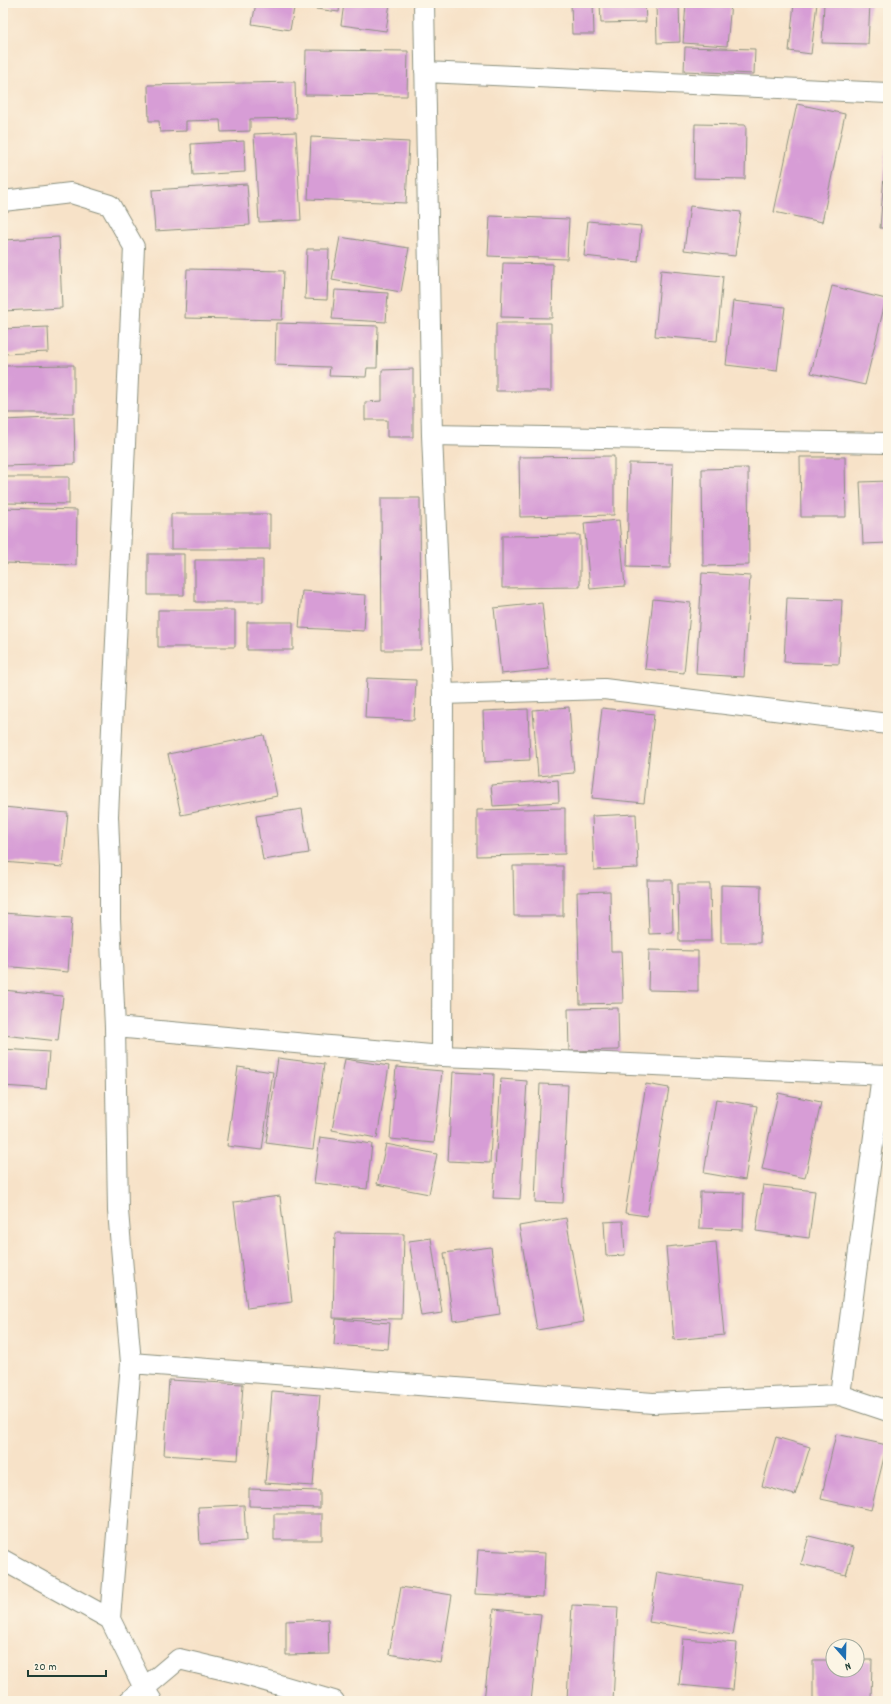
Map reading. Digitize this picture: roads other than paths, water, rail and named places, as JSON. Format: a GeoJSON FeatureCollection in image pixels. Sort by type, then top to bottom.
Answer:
{"type":"FeatureCollection","features":[{"type":"Feature","properties":{"kind":"street"},"geometry":{"type":"LineString","coordinates":[[424,3],[432,435],[443,694],[442,1056]]}},
{"type":"Feature","properties":{"kind":"street"},"geometry":{"type":"LineString","coordinates":[[425,72],[888,93]]}},
{"type":"Feature","properties":{"kind":"street"},"geometry":{"type":"LineString","coordinates":[[3,202],[71,193],[110,205],[134,247],[108,816],[110,919],[115,1027],[118,1211],[131,1363],[110,1619],[148,1694]]}},
{"type":"Feature","properties":{"kind":"street"},"geometry":{"type":"LineString","coordinates":[[432,435],[888,443]]}},
{"type":"Feature","properties":{"kind":"street"},"geometry":{"type":"LineString","coordinates":[[443,694],[604,689],[872,724],[888,724]]}},
{"type":"Feature","properties":{"kind":"street"},"geometry":{"type":"LineString","coordinates":[[115,1027],[442,1056],[885,1075],[840,1395]]}},
{"type":"Feature","properties":{"kind":"street"},"geometry":{"type":"LineString","coordinates":[[131,1363],[654,1403],[840,1395],[888,1411]]}},
{"type":"Feature","properties":{"kind":"street"},"geometry":{"type":"LineString","coordinates":[[3,1560],[110,1619]]}},
{"type":"Feature","properties":{"kind":"street"},"geometry":{"type":"LineString","coordinates":[[129,1701],[148,1694],[179,1659],[238,1673],[334,1701]]}}]}
